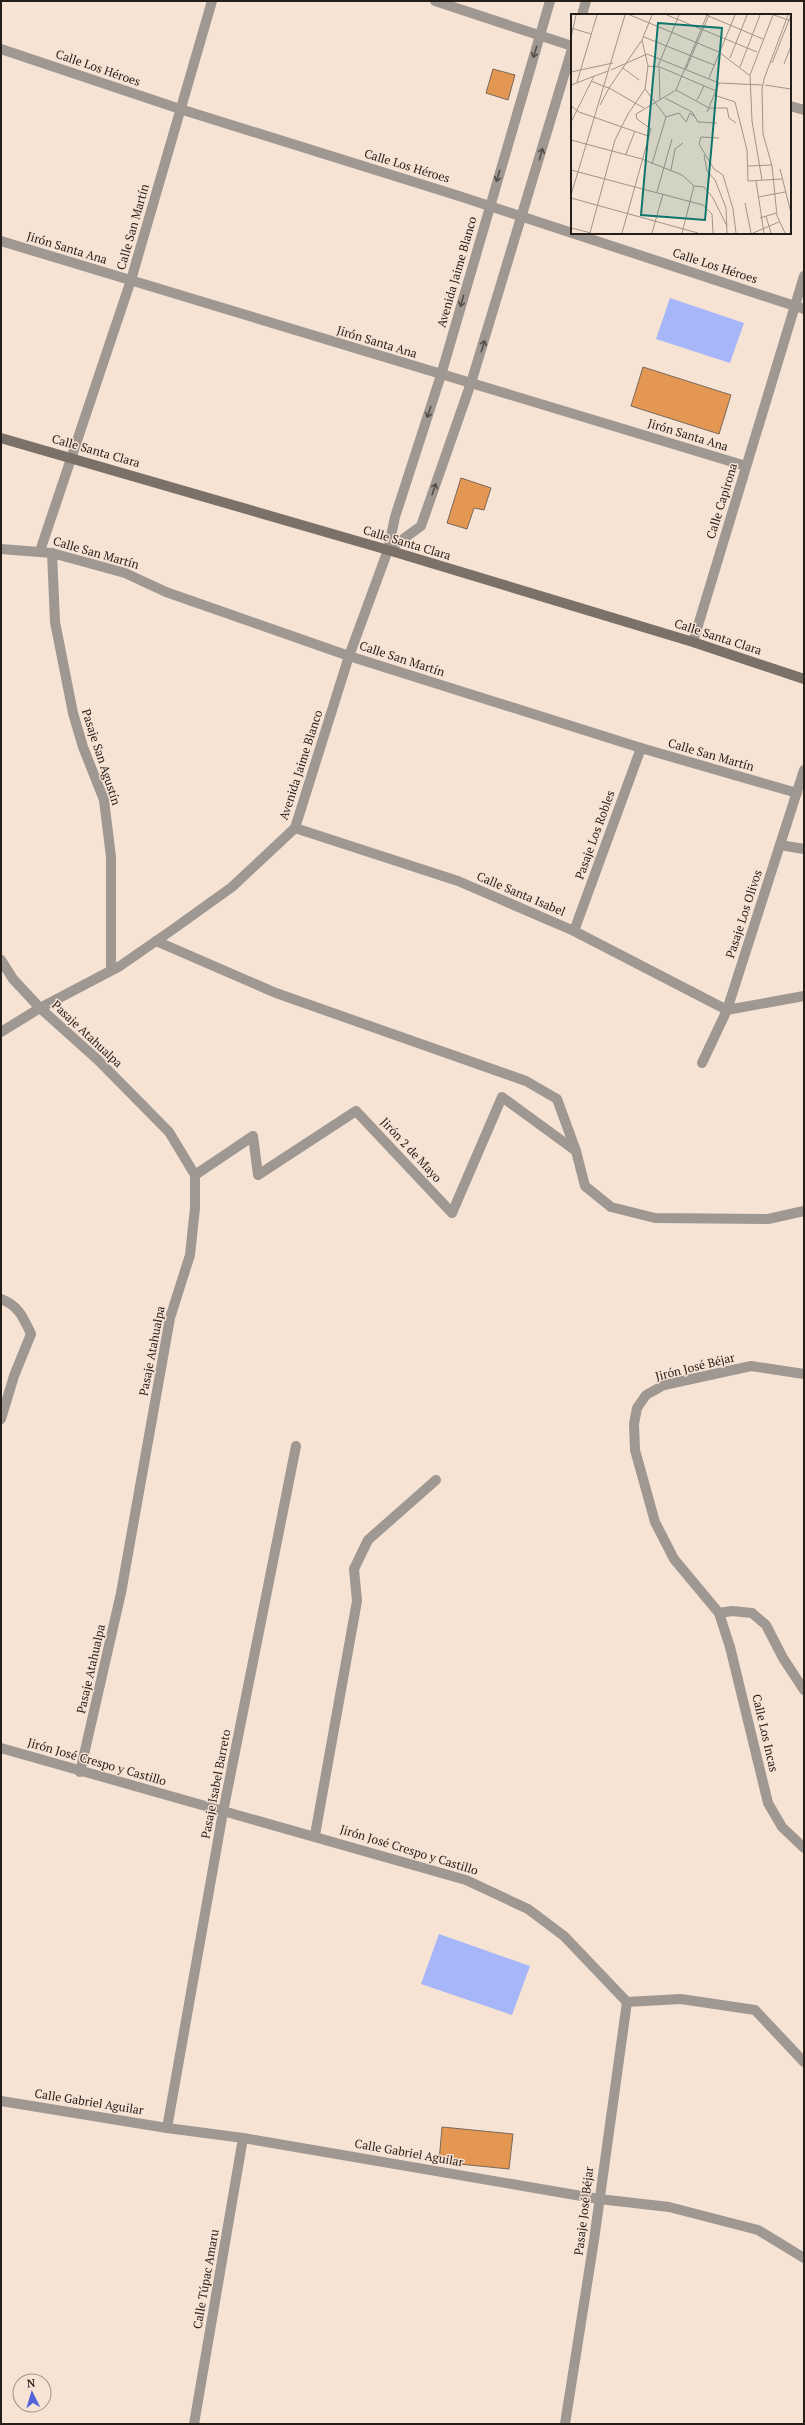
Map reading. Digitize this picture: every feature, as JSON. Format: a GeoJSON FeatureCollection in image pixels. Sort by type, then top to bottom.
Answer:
{"type":"FeatureCollection","features":[{"type":"Feature","properties":{"kind":"main road","name":"Calle Santa Clara"},"geometry":{"type":"LineString","coordinates":[[1,438],[388,550],[693,642],[804,679]]}},
{"type":"Feature","properties":{"kind":"street","name":"Calle San Martín"},"geometry":{"type":"LineString","coordinates":[[70,457],[131,280],[212,1]]}},
{"type":"Feature","properties":{"kind":"street"},"geometry":{"type":"LineString","coordinates":[[435,1],[540,35],[571,48]]}},
{"type":"Feature","properties":{"kind":"street","name":"Avenida Jaime Blanco"},"geometry":{"type":"LineString","coordinates":[[1,1032],[40,1008],[112,970],[156,941],[232,887],[294,828],[349,656],[388,550],[395,517],[441,374],[550,1]]}},
{"type":"Feature","properties":{"kind":"street"},"geometry":{"type":"LineString","coordinates":[[582,14],[586,1]]}},
{"type":"Feature","properties":{"kind":"street","name":"Calle Los Héroes"},"geometry":{"type":"LineString","coordinates":[[1,49],[180,109],[571,233]]}},
{"type":"Feature","properties":{"kind":"street"},"geometry":{"type":"LineString","coordinates":[[388,550],[421,526],[471,383],[523,217],[571,51]]}},
{"type":"Feature","properties":{"kind":"street"},"geometry":{"type":"LineString","coordinates":[[791,106],[804,110]]}},
{"type":"Feature","properties":{"kind":"street","name":"Calle Los Héroes"},"geometry":{"type":"LineString","coordinates":[[575,234],[799,307]]}},
{"type":"Feature","properties":{"kind":"street","name":"Jirón Santa Ana"},"geometry":{"type":"LineString","coordinates":[[1,241],[746,466]]}},
{"type":"Feature","properties":{"kind":"street","name":"Calle Capirona"},"geometry":{"type":"LineString","coordinates":[[693,642],[746,466],[799,307],[804,276]]}},
{"type":"Feature","properties":{"kind":"street"},"geometry":{"type":"LineString","coordinates":[[40,550],[70,457]]}},
{"type":"Feature","properties":{"kind":"street","name":"Calle San Martín"},"geometry":{"type":"LineString","coordinates":[[1,549],[40,550],[125,573],[166,592],[349,656],[641,748],[797,793]]}},
{"type":"Feature","properties":{"kind":"street","name":"Pasaje San Agustín"},"geometry":{"type":"LineString","coordinates":[[52,553],[55,622],[73,713],[82,747],[104,800],[111,857],[112,970]]}},
{"type":"Feature","properties":{"kind":"street","name":"Pasaje Los Robles"},"geometry":{"type":"LineString","coordinates":[[574,931],[641,748]]}},
{"type":"Feature","properties":{"kind":"street","name":"Pasaje Los Olivos"},"geometry":{"type":"LineString","coordinates":[[702,1063],[727,1010],[804,770]]}},
{"type":"Feature","properties":{"kind":"street","name":"Calle Santa Isabel"},"geometry":{"type":"LineString","coordinates":[[294,828],[458,881],[574,931],[727,1010]]}},
{"type":"Feature","properties":{"kind":"street"},"geometry":{"type":"LineString","coordinates":[[780,845],[804,849]]}},
{"type":"Feature","properties":{"kind":"street"},"geometry":{"type":"LineString","coordinates":[[156,941],[276,993],[526,1081],[557,1099],[576,1151],[585,1186],[611,1207],[655,1218],[768,1219],[804,1211]]}},
{"type":"Feature","properties":{"kind":"street","name":"Pasaje Atahualpa"},"geometry":{"type":"LineString","coordinates":[[1,960],[13,979],[40,1008],[98,1060],[169,1132],[195,1174],[195,1208],[190,1255],[170,1318],[121,1593],[80,1772]]}},
{"type":"Feature","properties":{"kind":"street"},"geometry":{"type":"LineString","coordinates":[[727,1010],[804,996]]}},
{"type":"Feature","properties":{"kind":"street","name":"Jirón 2 de Mayo"},"geometry":{"type":"LineString","coordinates":[[195,1174],[253,1136],[258,1175],[356,1111],[452,1213],[502,1097],[576,1151]]}},
{"type":"Feature","properties":{"kind":"street"},"geometry":{"type":"LineString","coordinates":[[1,1299],[11,1303],[21,1312],[30,1334],[14,1376],[1,1420]]}},
{"type":"Feature","properties":{"kind":"street","name":"Jirón José Béjar"},"geometry":{"type":"LineString","coordinates":[[719,1614],[674,1559],[655,1522],[635,1450],[634,1424],[637,1408],[646,1395],[664,1385],[751,1366],[804,1374]]}},
{"type":"Feature","properties":{"kind":"street","name":"Pasaje Isabel Barreto"},"geometry":{"type":"LineString","coordinates":[[167,2128],[223,1812],[296,1446]]}},
{"type":"Feature","properties":{"kind":"street"},"geometry":{"type":"LineString","coordinates":[[315,1835],[357,1601],[354,1569],[368,1540],[436,1480]]}},
{"type":"Feature","properties":{"kind":"street"},"geometry":{"type":"LineString","coordinates":[[719,1614],[732,1611],[752,1613],[766,1625],[783,1658],[804,1690]]}},
{"type":"Feature","properties":{"kind":"street","name":"Calle Los Incas"},"geometry":{"type":"LineString","coordinates":[[719,1614],[732,1654],[768,1803],[782,1827],[804,1848]]}},
{"type":"Feature","properties":{"kind":"street","name":"Jirón José Crespo y Castillo"},"geometry":{"type":"LineString","coordinates":[[1,1748],[223,1812],[315,1835],[466,1880],[528,1909],[564,1936],[626,2002]]}},
{"type":"Feature","properties":{"kind":"street"},"geometry":{"type":"LineString","coordinates":[[626,2002],[681,1999],[755,2010],[804,2062]]}},
{"type":"Feature","properties":{"kind":"street","name":"Pasaje José Béjar"},"geometry":{"type":"LineString","coordinates":[[565,2424],[594,2240],[598,2199],[626,2002]]}},
{"type":"Feature","properties":{"kind":"street","name":"Calle Gabriel Aguilar"},"geometry":{"type":"LineString","coordinates":[[1,2101],[167,2128],[243,2138],[598,2199],[669,2207],[758,2230],[804,2258]]}},
{"type":"Feature","properties":{"kind":"street","name":"Calle Túpac Amaru"},"geometry":{"type":"LineString","coordinates":[[194,2424],[243,2138]]}},
{"type":"Feature","properties":{"kind":"shaded area"},"geometry":{"type":"Polygon","coordinates":[[[670,298],[744,323],[730,363],[656,339],[670,298]]]}},
{"type":"Feature","properties":{"kind":"shaded area"},"geometry":{"type":"Polygon","coordinates":[[[439,1934],[530,1966],[512,2015],[421,1984],[439,1934]]]}},
{"type":"Feature","properties":{"kind":"building"},"geometry":{"type":"Polygon","coordinates":[[[493,69],[515,75],[508,100],[486,93],[493,69]]]}},
{"type":"Feature","properties":{"kind":"building"},"geometry":{"type":"Polygon","coordinates":[[[643,367],[731,395],[719,434],[631,406],[643,367]]]}},
{"type":"Feature","properties":{"kind":"building"},"geometry":{"type":"Polygon","coordinates":[[[461,478],[491,488],[484,510],[474,508],[467,529],[447,523],[461,478]]]}},
{"type":"Feature","properties":{"kind":"building"},"geometry":{"type":"Polygon","coordinates":[[[442,2127],[513,2134],[509,2169],[439,2162],[442,2127]]]}}]}
